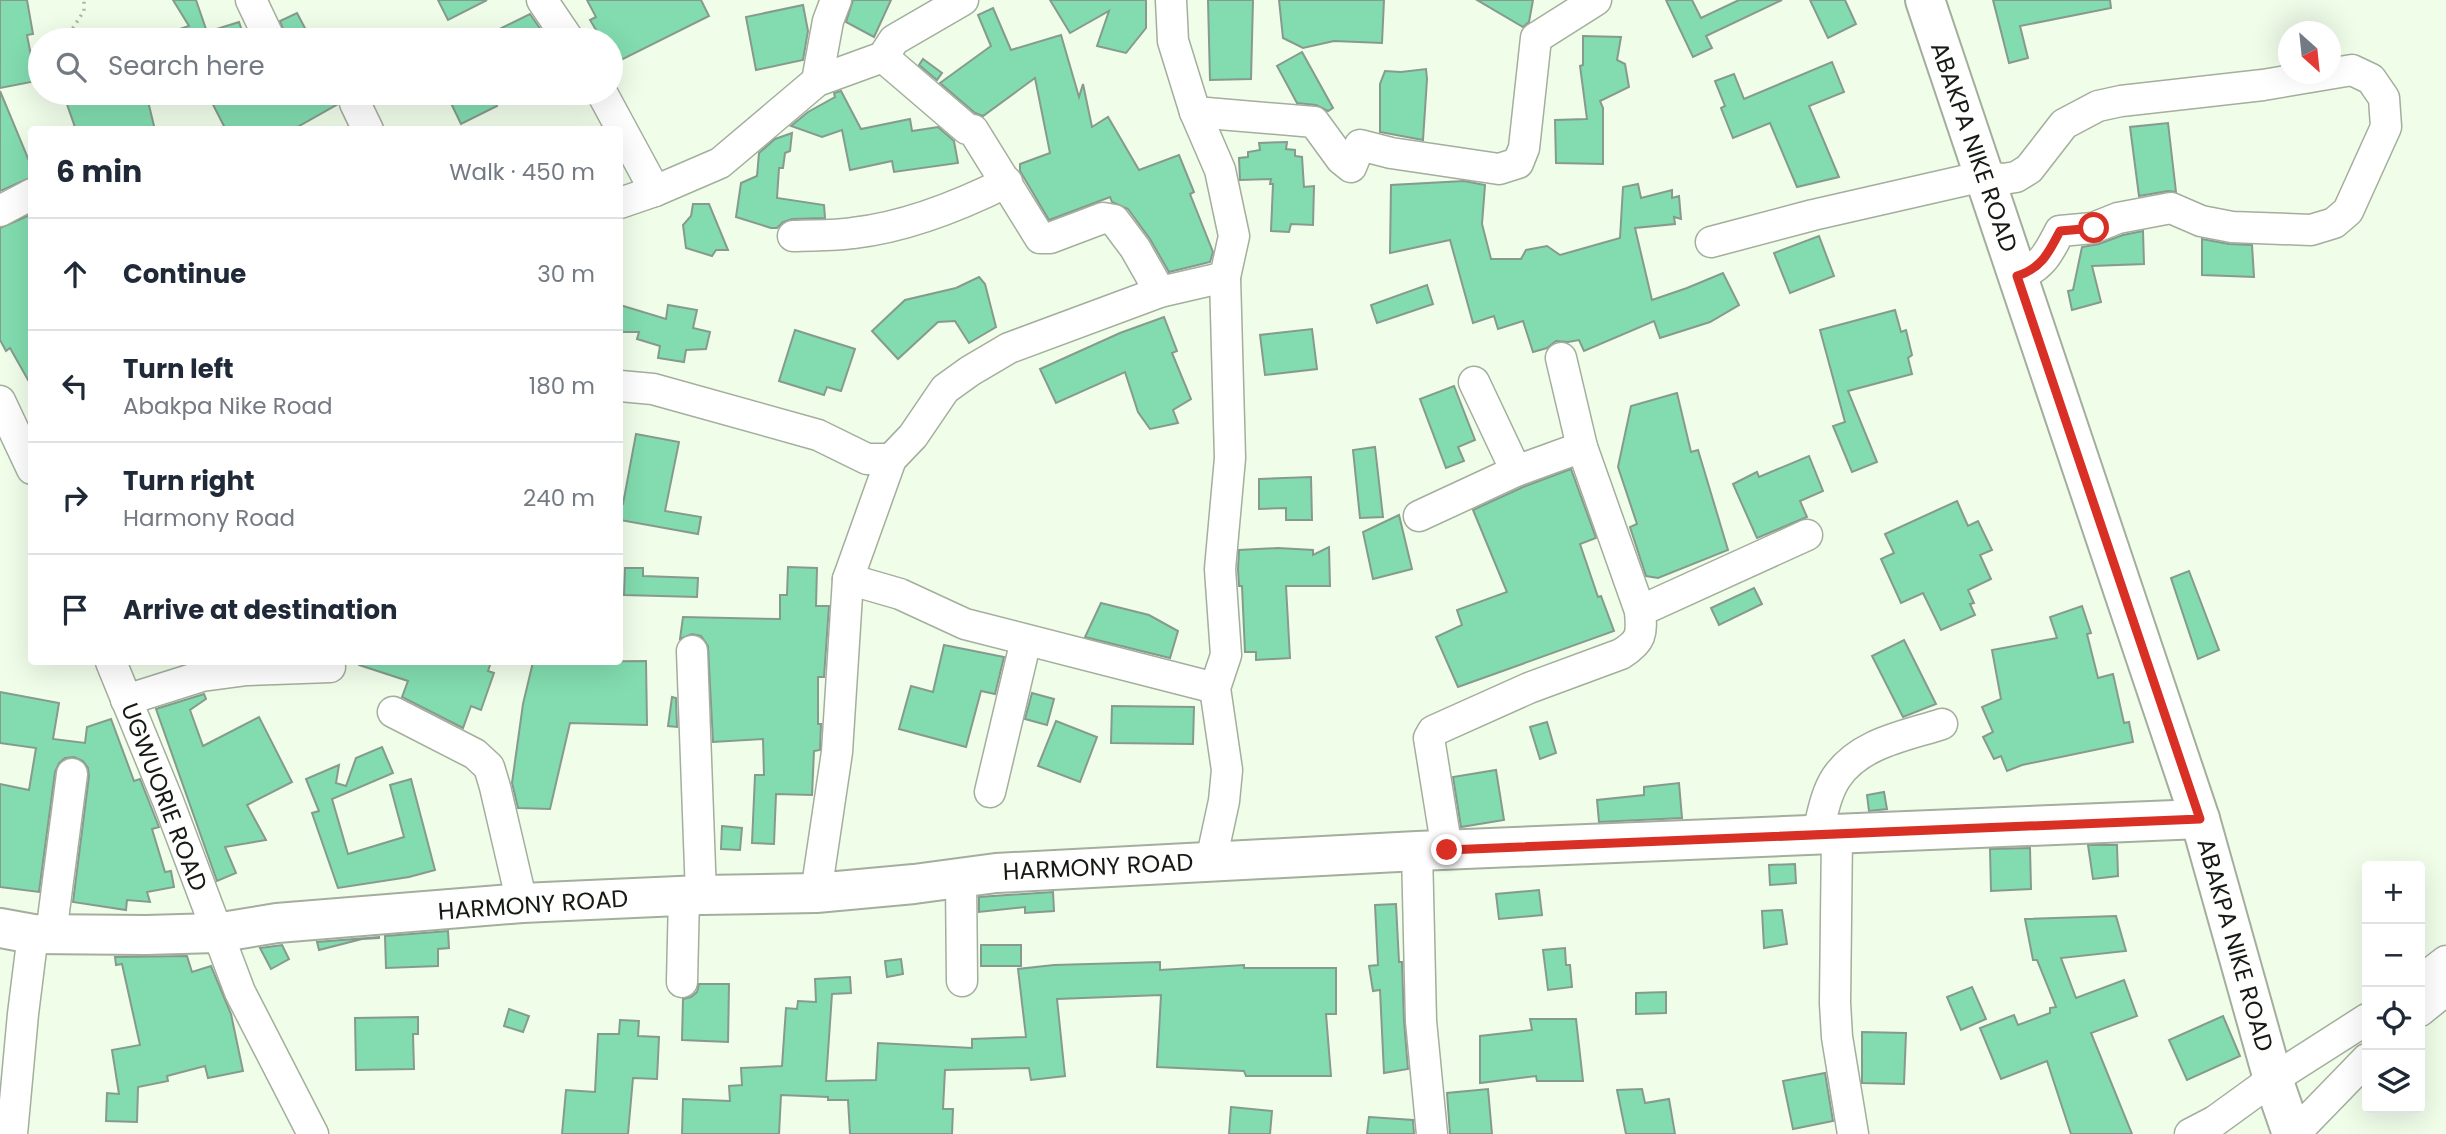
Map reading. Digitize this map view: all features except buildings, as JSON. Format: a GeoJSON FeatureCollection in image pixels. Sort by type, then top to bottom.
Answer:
{"type":"FeatureCollection","features":[{"type":"Feature","properties":{"kind":"main road","name":"ABAKPA NIKE ROAD"},"geometry":{"type":"LineString","coordinates":[[1925,0],[2200,819],[2273,1079],[2292,1134]]}},
{"type":"Feature","properties":{"kind":"main road","name":"HARMONY ROAD"},"geometry":{"type":"LineString","coordinates":[[28,932],[146,935],[216,933],[276,923],[522,903],[693,895],[816,893],[996,873],[1432,850],[2200,819]]}},
{"type":"Feature","properties":{"kind":"street"},"geometry":{"type":"LineString","coordinates":[[251,0],[264,28]]}},
{"type":"Feature","properties":{"kind":"street"},"geometry":{"type":"LineString","coordinates":[[542,0],[561,28]]}},
{"type":"Feature","properties":{"kind":"street"},"geometry":{"type":"LineString","coordinates":[[817,81],[828,20],[836,0]]}},
{"type":"Feature","properties":{"kind":"street"},"geometry":{"type":"LineString","coordinates":[[623,202],[720,163],[817,81],[883,57],[894,40],[963,0]]}},
{"type":"Feature","properties":{"kind":"street"},"geometry":{"type":"LineString","coordinates":[[1171,0],[1173,41],[1195,112],[1220,170],[1234,236],[1225,277],[1230,458],[1220,569],[1226,656],[1215,688],[1227,770],[1224,801],[1211,861]]}},
{"type":"Feature","properties":{"kind":"street"},"geometry":{"type":"LineString","coordinates":[[1195,112],[1314,122],[1341,159],[1351,167],[1360,145],[1391,153],[1499,169],[1518,163],[1524,148],[1536,38],[1589,2]]}},
{"type":"Feature","properties":{"kind":"street"},"geometry":{"type":"LineString","coordinates":[[883,57],[958,121],[973,130],[1040,238],[1050,238],[1103,218],[1114,220],[1135,248],[1160,292]]}},
{"type":"Feature","properties":{"kind":"street"},"geometry":{"type":"LineString","coordinates":[[1712,242],[1813,215],[1984,176],[2003,179],[2016,177],[2029,169],[2063,124],[2098,106],[2121,101],[2263,85],[2352,70],[2371,79],[2384,98],[2386,127],[2348,211],[2334,223],[2311,230],[2232,227],[2201,221],[2171,208],[2118,218],[2094,228],[2060,231],[2045,261],[2017,276]]}},
{"type":"Feature","properties":{"kind":"street"},"geometry":{"type":"LineString","coordinates":[[608,105],[620,126]]}},
{"type":"Feature","properties":{"kind":"street"},"geometry":{"type":"LineString","coordinates":[[623,132],[655,191]]}},
{"type":"Feature","properties":{"kind":"street"},"geometry":{"type":"LineString","coordinates":[[793,236],[852,233],[903,224],[969,201],[1007,182]]}},
{"type":"Feature","properties":{"kind":"street"},"geometry":{"type":"LineString","coordinates":[[0,211],[28,196]]}},
{"type":"Feature","properties":{"kind":"street"},"geometry":{"type":"LineString","coordinates":[[816,893],[837,752],[848,579],[891,459],[914,436],[945,389],[1009,348],[1160,292],[1225,277]]}},
{"type":"Feature","properties":{"kind":"street"},"geometry":{"type":"LineString","coordinates":[[1432,1134],[1421,1021],[1432,850],[1429,738],[1433,730],[1529,688],[1621,654],[1633,646],[1642,634],[1640,611],[1593,474],[1581,447],[1561,358]]}},
{"type":"Feature","properties":{"kind":"street"},"geometry":{"type":"LineString","coordinates":[[1474,382],[1516,471]]}},
{"type":"Feature","properties":{"kind":"street"},"geometry":{"type":"LineString","coordinates":[[623,387],[653,389],[818,435],[867,459],[891,459]]}},
{"type":"Feature","properties":{"kind":"street"},"geometry":{"type":"LineString","coordinates":[[0,401],[28,460]]}},
{"type":"Feature","properties":{"kind":"street"},"geometry":{"type":"LineString","coordinates":[[1419,516],[1516,471],[1581,447]]}},
{"type":"Feature","properties":{"kind":"street"},"geometry":{"type":"LineString","coordinates":[[1640,611],[1807,535]]}},
{"type":"Feature","properties":{"kind":"street"},"geometry":{"type":"LineString","coordinates":[[848,579],[900,594],[965,624],[1215,688]]}},
{"type":"Feature","properties":{"kind":"street"},"geometry":{"type":"LineString","coordinates":[[990,792],[1026,640]]}},
{"type":"Feature","properties":{"kind":"street"},"geometry":{"type":"LineString","coordinates":[[682,982],[693,895],[692,651]]}},
{"type":"Feature","properties":{"kind":"street","name":"UGWUORIE ROAD"},"geometry":{"type":"LineString","coordinates":[[112,665],[168,801],[240,992],[313,1134]]}},
{"type":"Feature","properties":{"kind":"street"},"geometry":{"type":"LineString","coordinates":[[126,700],[202,676],[247,670],[330,667]]}},
{"type":"Feature","properties":{"kind":"street"},"geometry":{"type":"LineString","coordinates":[[393,712],[475,754],[489,767],[522,903]]}},
{"type":"Feature","properties":{"kind":"street"},"geometry":{"type":"LineString","coordinates":[[1853,1134],[1836,1037],[1825,802],[1835,780],[1859,754],[1881,743],[1942,724]]}},
{"type":"Feature","properties":{"kind":"street"},"geometry":{"type":"LineString","coordinates":[[12,1134],[28,932],[72,774]]}},
{"type":"Feature","properties":{"kind":"street"},"geometry":{"type":"LineString","coordinates":[[961,879],[962,981]]}},
{"type":"Feature","properties":{"kind":"street"},"geometry":{"type":"LineString","coordinates":[[2425,977],[2446,961]]}},
{"type":"Feature","properties":{"kind":"street"},"geometry":{"type":"LineString","coordinates":[[2425,1007],[2446,990]]}},
{"type":"Feature","properties":{"kind":"street"},"geometry":{"type":"LineString","coordinates":[[2190,1134],[2215,1121],[2273,1079],[2362,1022]]}},
{"type":"Feature","properties":{"kind":"street"},"geometry":{"type":"LineString","coordinates":[[2298,1134],[2301,1127],[2362,1064]]}},
{"type":"Feature","properties":{"kind":"path"},"geometry":{"type":"LineString","coordinates":[[73,28],[84,11],[84,0]]}},
{"type":"Feature","properties":{"kind":"route"},"geometry":{"type":"LineString","coordinates":[[1447,850],[2200,819],[2017,276],[2045,261],[2060,231],[2094,228]]}}]}
